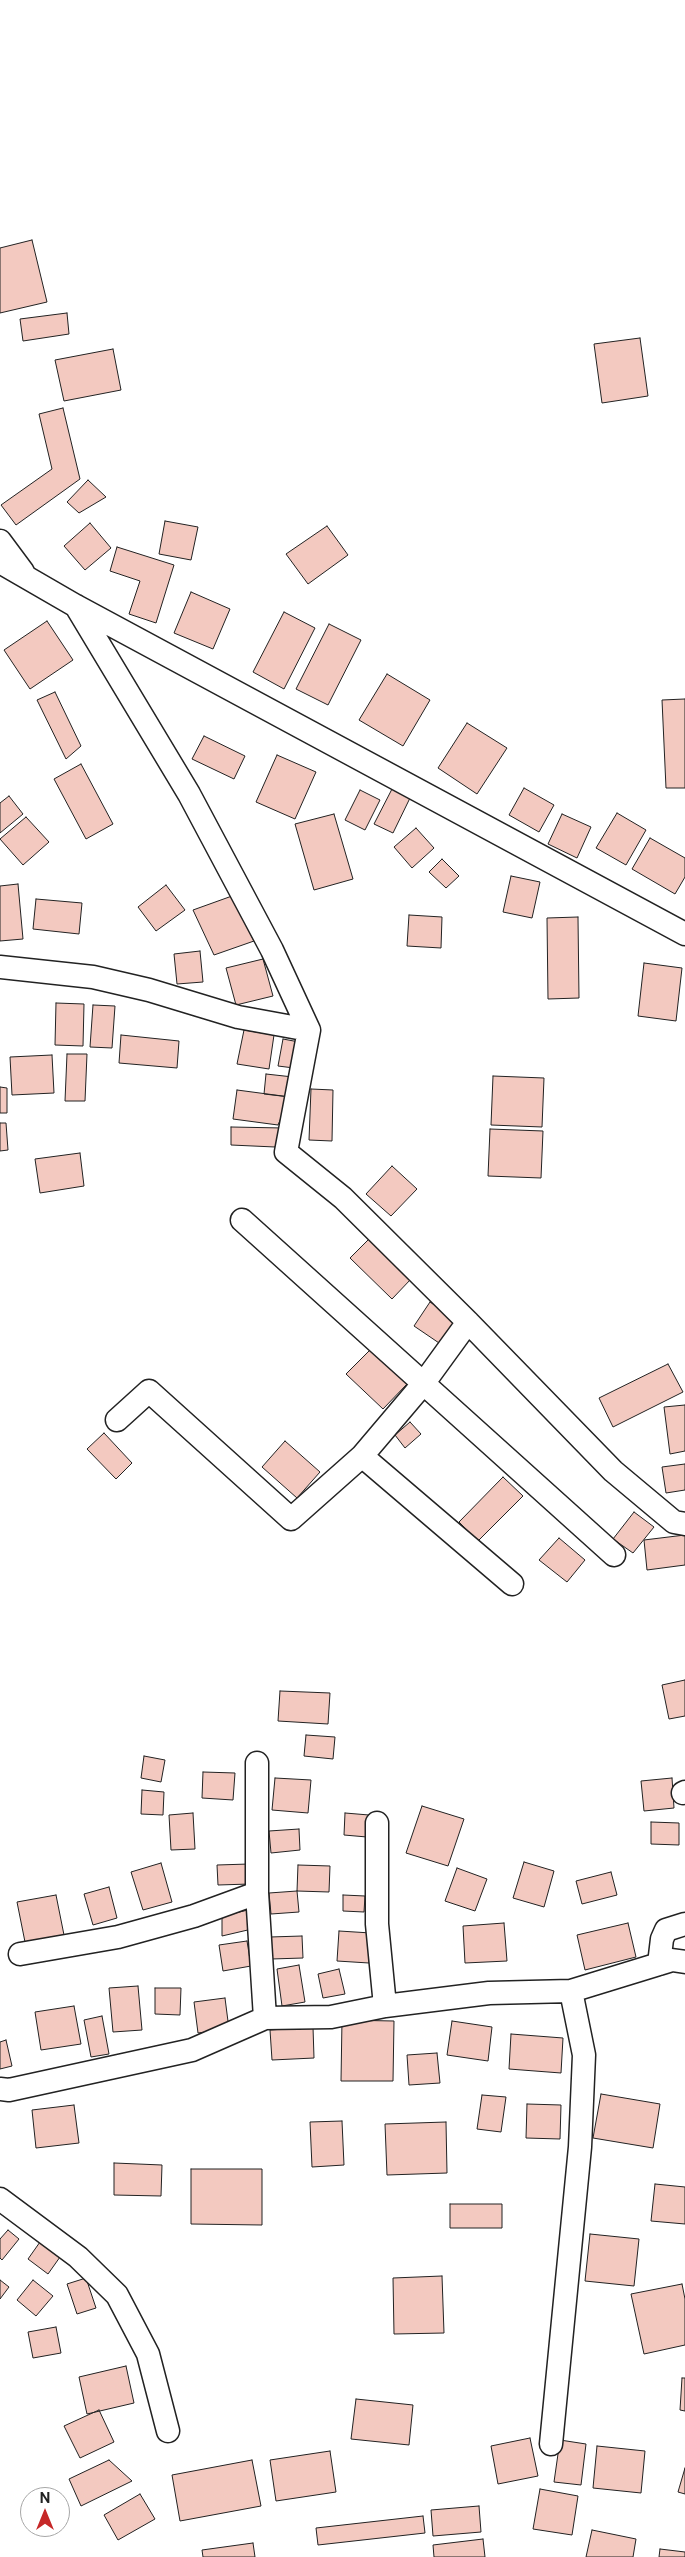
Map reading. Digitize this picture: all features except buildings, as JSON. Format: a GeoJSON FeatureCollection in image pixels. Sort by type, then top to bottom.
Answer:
{"type":"FeatureCollection","features":[{"type":"Feature","properties":{"kind":"street"},"geometry":{"type":"LineString","coordinates":[[0,541],[28,580]]}},
{"type":"Feature","properties":{"kind":"street"},"geometry":{"type":"LineString","coordinates":[[0,562],[28,580],[685,934]]}},
{"type":"Feature","properties":{"kind":"street"},"geometry":{"type":"LineString","coordinates":[[76,606],[189,794],[272,950],[310,1030],[286,1152],[343,1198],[468,1322],[613,1471],[674,1522],[685,1524]]}},
{"type":"Feature","properties":{"kind":"street"},"geometry":{"type":"LineString","coordinates":[[0,967],[92,977],[149,990],[238,1017],[310,1030]]}},
{"type":"Feature","properties":{"kind":"street"},"geometry":{"type":"LineString","coordinates":[[242,1220],[614,1555]]}},
{"type":"Feature","properties":{"kind":"street"},"geometry":{"type":"LineString","coordinates":[[117,1420],[149,1391],[291,1519],[362,1456],[423,1384],[468,1322]]}},
{"type":"Feature","properties":{"kind":"street"},"geometry":{"type":"LineString","coordinates":[[362,1456],[512,1584]]}},
{"type":"Feature","properties":{"kind":"street"},"geometry":{"type":"LineString","coordinates":[[257,1763],[257,1893],[265,2018]]}},
{"type":"Feature","properties":{"kind":"street"},"geometry":{"type":"LineString","coordinates":[[377,1823],[377,1924],[385,2006]]}},
{"type":"Feature","properties":{"kind":"street"},"geometry":{"type":"LineString","coordinates":[[20,1954],[118,1938],[194,1916],[257,1893]]}},
{"type":"Feature","properties":{"kind":"street"},"geometry":{"type":"LineString","coordinates":[[659,1964],[662,1939],[666,1930],[685,1924]]}},
{"type":"Feature","properties":{"kind":"street"},"geometry":{"type":"LineString","coordinates":[[0,2089],[9,2090],[192,2050],[265,2018],[331,2017],[385,2006],[489,1993],[571,1990],[672,1960],[685,1962]]}},
{"type":"Feature","properties":{"kind":"street"},"geometry":{"type":"LineString","coordinates":[[551,2444],[580,2147],[584,2055],[571,1990]]}},
{"type":"Feature","properties":{"kind":"street"},"geometry":{"type":"LineString","coordinates":[[0,2199],[78,2257],[118,2295],[148,2354],[168,2431]]}}]}
